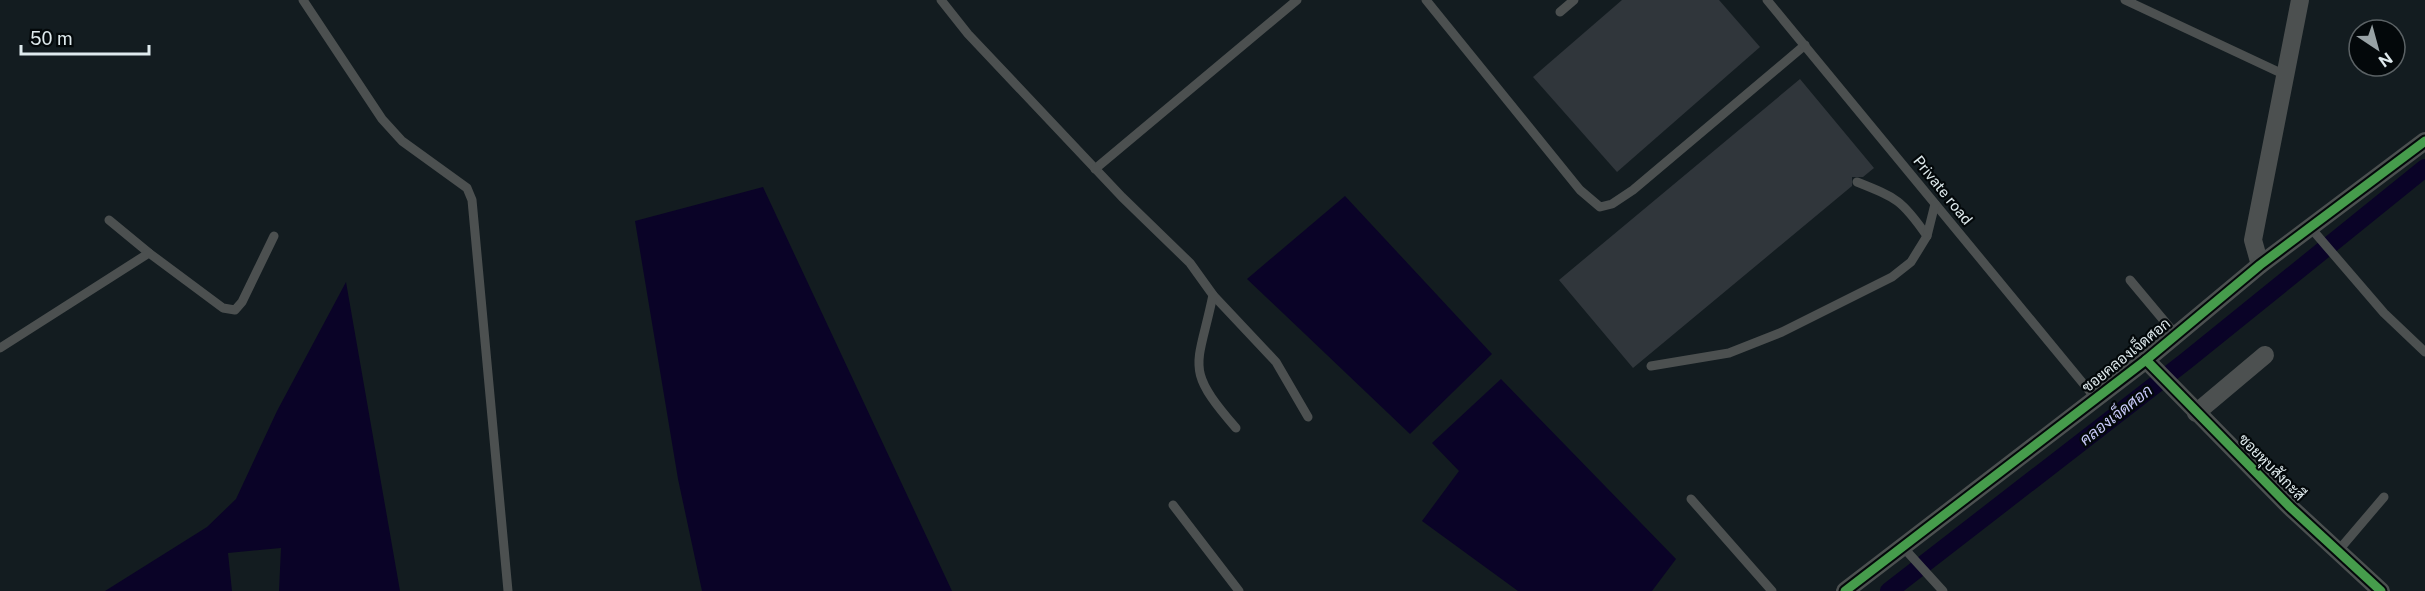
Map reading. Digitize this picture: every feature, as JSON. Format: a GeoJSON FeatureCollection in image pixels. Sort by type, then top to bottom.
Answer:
{"type":"FeatureCollection","features":[{"type":"Feature","properties":{"kind":"street"},"geometry":{"type":"LineString","coordinates":[[2260,265],[2253,240],[2283,74],[2300,0]]}},
{"type":"Feature","properties":{"kind":"street","name":"ซอยคลองเจ็ดศอก"},"geometry":{"type":"LineString","coordinates":[[1845,591],[2096,399],[2150,364],[2176,335],[2260,265],[2313,230],[2423,149]]}},
{"type":"Feature","properties":{"kind":"street"},"geometry":{"type":"LineString","coordinates":[[2196,413],[2265,355]]}},
{"type":"Feature","properties":{"kind":"street","name":"ซอยหุบสังกะสี"},"geometry":{"type":"LineString","coordinates":[[2150,364],[2196,413],[2381,591]]}},
{"type":"Feature","properties":{"kind":"lane"},"geometry":{"type":"LineString","coordinates":[[303,0],[382,119],[402,141],[467,188],[472,200],[508,591]]}},
{"type":"Feature","properties":{"kind":"lane"},"geometry":{"type":"LineString","coordinates":[[941,0],[968,34],[1095,169],[1190,263],[1213,295],[1276,362],[1308,417]]}},
{"type":"Feature","properties":{"kind":"lane"},"geometry":{"type":"LineString","coordinates":[[1095,169],[1297,0]]}},
{"type":"Feature","properties":{"kind":"lane"},"geometry":{"type":"LineString","coordinates":[[1426,0],[1580,190],[1600,207],[1612,204],[1633,190],[1805,45]]}},
{"type":"Feature","properties":{"kind":"lane"},"geometry":{"type":"LineString","coordinates":[[1560,12],[1574,0]]}},
{"type":"Feature","properties":{"kind":"lane","name":"Private road"},"geometry":{"type":"LineString","coordinates":[[1767,0],[2096,399]]}},
{"type":"Feature","properties":{"kind":"lane"},"geometry":{"type":"LineString","coordinates":[[2125,0],[2283,74]]}},
{"type":"Feature","properties":{"kind":"lane"},"geometry":{"type":"LineString","coordinates":[[1857,182],[1897,200],[1908,208],[1927,236]]}},
{"type":"Feature","properties":{"kind":"lane"},"geometry":{"type":"LineString","coordinates":[[1651,366],[1729,353],[1782,332],[1892,277],[1911,262],[1927,236],[1935,204]]}},
{"type":"Feature","properties":{"kind":"lane"},"geometry":{"type":"LineString","coordinates":[[110,220],[149,253],[223,308],[235,310],[242,302],[274,236]]}},
{"type":"Feature","properties":{"kind":"lane"},"geometry":{"type":"LineString","coordinates":[[2313,230],[2384,313],[2425,352]]}},
{"type":"Feature","properties":{"kind":"lane"},"geometry":{"type":"LineString","coordinates":[[0,348],[149,253]]}},
{"type":"Feature","properties":{"kind":"lane"},"geometry":{"type":"LineString","coordinates":[[2130,280],[2176,335]]}},
{"type":"Feature","properties":{"kind":"lane"},"geometry":{"type":"LineString","coordinates":[[1213,295],[1197,360],[1199,378],[1209,398],[1236,428]]}},
{"type":"Feature","properties":{"kind":"lane"},"geometry":{"type":"LineString","coordinates":[[2338,551],[2384,497]]}},
{"type":"Feature","properties":{"kind":"lane"},"geometry":{"type":"LineString","coordinates":[[1691,499],[1772,591]]}},
{"type":"Feature","properties":{"kind":"lane"},"geometry":{"type":"LineString","coordinates":[[1173,505],[1239,591]]}},
{"type":"Feature","properties":{"kind":"lane"},"geometry":{"type":"LineString","coordinates":[[1902,546],[1943,591]]}},
{"type":"Feature","properties":{"kind":"shaded area"},"geometry":{"type":"Polygon","coordinates":[[[763,187],[952,591],[702,591],[678,479],[635,221],[763,187]]]}},
{"type":"Feature","properties":{"kind":"shaded area"},"geometry":{"type":"Polygon","coordinates":[[[1345,196],[1492,354],[1410,434],[1247,279],[1345,196]]]}},
{"type":"Feature","properties":{"kind":"shaded area"},"geometry":{"type":"Polygon","coordinates":[[[346,282],[400,591],[279,591],[281,548],[228,553],[232,591],[105,591],[207,527],[236,499],[277,411],[346,282]]]}},
{"type":"Feature","properties":{"kind":"shaded area"},"geometry":{"type":"Polygon","coordinates":[[[1501,379],[1676,559],[1652,591],[1518,591],[1422,521],[1459,471],[1432,443],[1501,379]]]}},
{"type":"Feature","properties":{"kind":"building"},"geometry":{"type":"Polygon","coordinates":[[[1622,0],[1719,0],[1760,47],[1617,172],[1533,77],[1622,0]]]}},
{"type":"Feature","properties":{"kind":"building"},"geometry":{"type":"Polygon","coordinates":[[[1800,79],[1874,168],[1863,177],[1852,177],[1852,186],[1633,368],[1559,280],[1800,79]]]}},
{"type":"Feature","properties":{"kind":"waterway","name":"คลองเจ็ดศอก"},"geometry":{"type":"LineString","coordinates":[[1889,591],[2186,361],[2425,168]]}},
{"type":"Feature","properties":{"kind":"cycle path"},"geometry":{"type":"LineString","coordinates":[[1845,591],[2146,360],[2260,265],[2425,141]]}},
{"type":"Feature","properties":{"kind":"cycle path"},"geometry":{"type":"LineString","coordinates":[[2146,360],[2290,507],[2381,591]]}}]}
